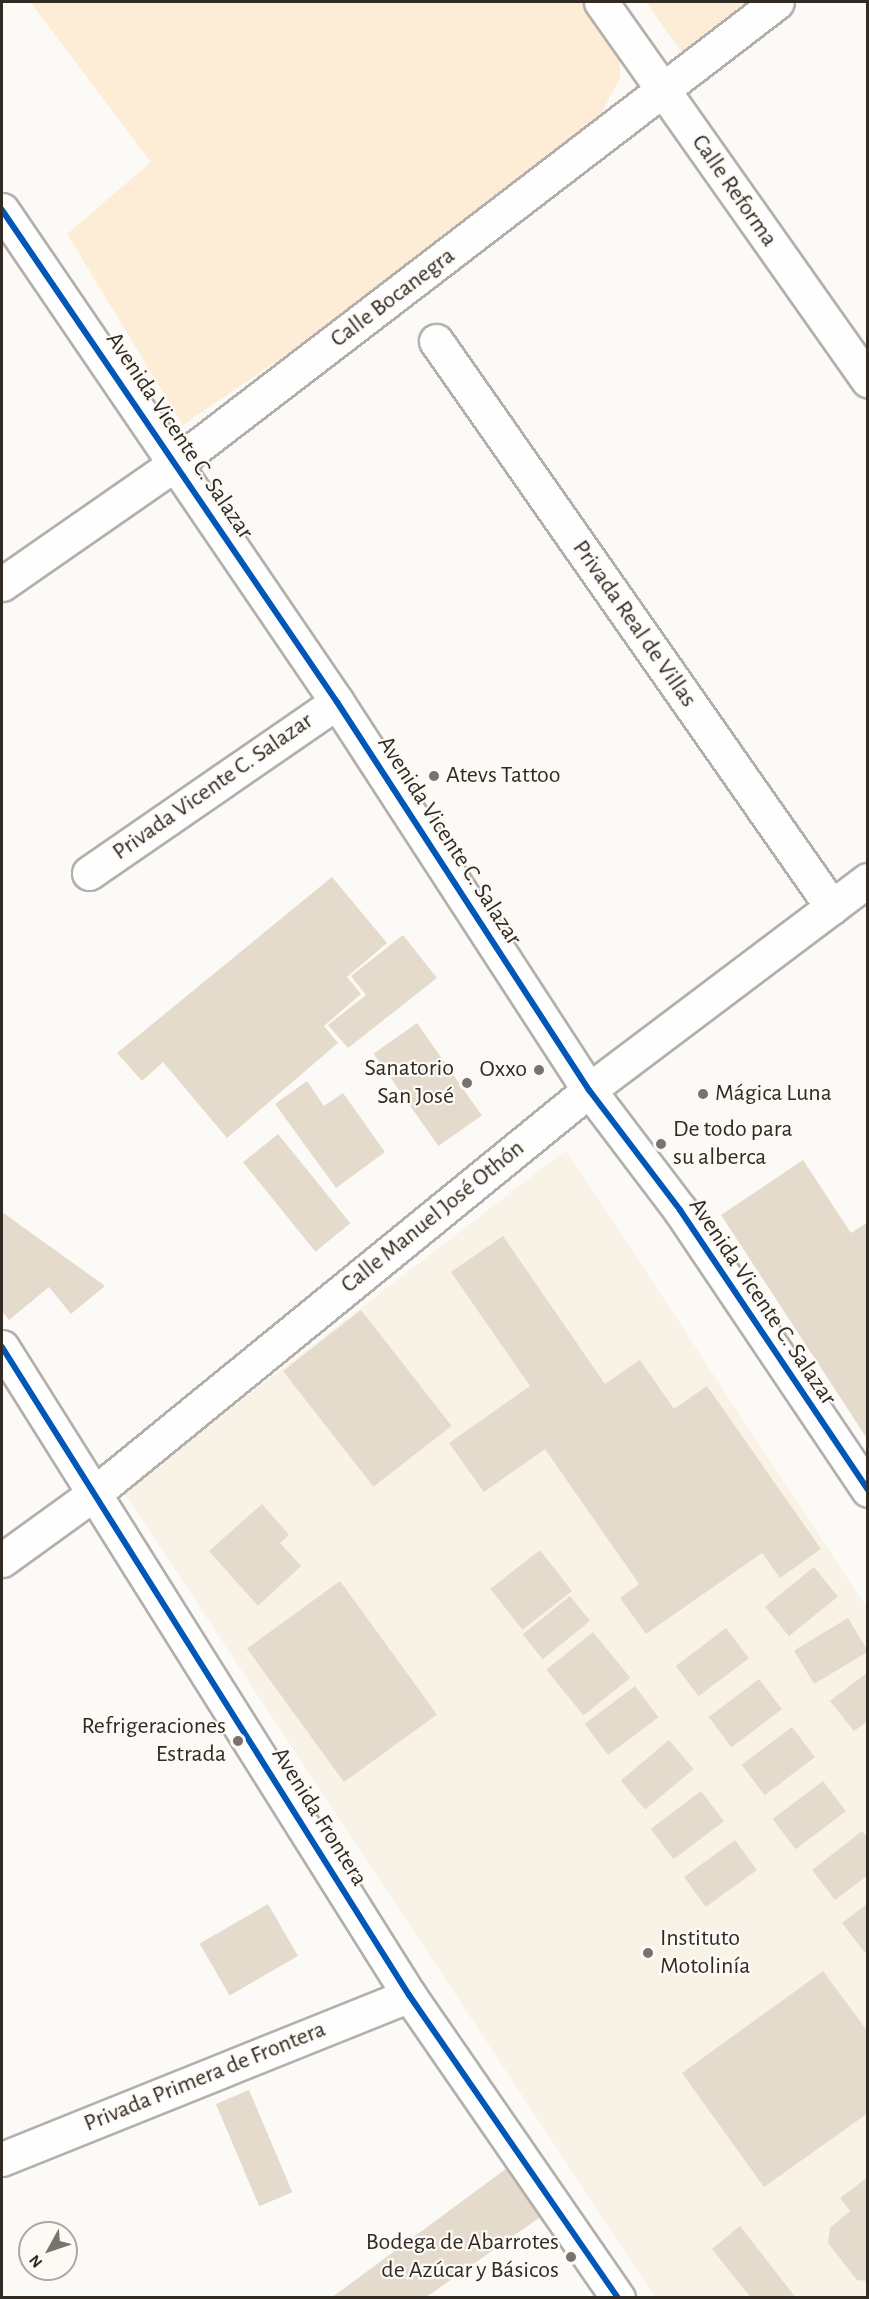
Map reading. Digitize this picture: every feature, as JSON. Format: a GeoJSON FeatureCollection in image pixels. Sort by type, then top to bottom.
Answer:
{"type":"FeatureCollection","features":[{"type":"Feature","properties":{"kind":"street","name":"Calle Reforma"},"geometry":{"type":"LineString","coordinates":[[601,2],[867,380]]}},
{"type":"Feature","properties":{"kind":"street","name":"Calle Bocanegra"},"geometry":{"type":"LineString","coordinates":[[2,584],[176,463],[777,2]]}},
{"type":"Feature","properties":{"kind":"street","name":"Avenida Vicente C. Salazar"},"geometry":{"type":"LineString","coordinates":[[2,210],[337,702],[589,1090],[680,1210],[867,1490]]}},
{"type":"Feature","properties":{"kind":"street","name":"Privada Real de Villas"},"geometry":{"type":"LineString","coordinates":[[436,341],[832,907]]}},
{"type":"Feature","properties":{"kind":"street","name":"Privada Vicente C. Salazar"},"geometry":{"type":"LineString","coordinates":[[89,873],[337,702]]}},
{"type":"Feature","properties":{"kind":"street","name":"Calle Manuel José Othón"},"geometry":{"type":"LineString","coordinates":[[2,1560],[96,1492],[589,1090],[867,880]]}},
{"type":"Feature","properties":{"kind":"street","name":"Avenida Frontera"},"geometry":{"type":"LineString","coordinates":[[2,1347],[96,1492],[409,1995],[618,2298]]}},
{"type":"Feature","properties":{"kind":"street","name":"Privada Primera de Frontera"},"geometry":{"type":"LineString","coordinates":[[2,2159],[409,1995]]}},
{"type":"Feature","properties":{"kind":"shaded area"},"geometry":{"type":"Polygon","coordinates":[[[30,2],[591,2],[620,42],[620,78],[600,116],[455,240],[183,425],[67,234],[151,162],[30,2]]]}},
{"type":"Feature","properties":{"kind":"shaded area"},"geometry":{"type":"Polygon","coordinates":[[[646,2],[746,2],[681,52],[646,2]]]}},
{"type":"Feature","properties":{"kind":"shaded area","name":"Instituto Motolinía"},"geometry":{"type":"Polygon","coordinates":[[[566,1150],[867,1608],[867,2297],[655,2297],[123,1491],[566,1150]]]}},
{"type":"Feature","properties":{"kind":"building"},"geometry":{"type":"Polygon","coordinates":[[[332,877],[387,943],[347,977],[361,994],[324,1026],[338,1043],[227,1138],[163,1062],[142,1081],[117,1053],[332,877]]]}},
{"type":"Feature","properties":{"kind":"building"},"geometry":{"type":"Polygon","coordinates":[[[403,935],[437,978],[348,1048],[328,1025],[366,995],[351,976],[403,935]]]}},
{"type":"Feature","properties":{"kind":"building"},"geometry":{"type":"Polygon","coordinates":[[[417,1023],[482,1116],[438,1146],[374,1053],[417,1023]]]}},
{"type":"Feature","properties":{"kind":"building"},"geometry":{"type":"Polygon","coordinates":[[[307,1081],[324,1106],[343,1093],[385,1152],[336,1188],[275,1104],[307,1081]]]}},
{"type":"Feature","properties":{"kind":"building"},"geometry":{"type":"Polygon","coordinates":[[[278,1134],[350,1223],[315,1252],[243,1162],[278,1134]]]}},
{"type":"Feature","properties":{"kind":"building"},"geometry":{"type":"Polygon","coordinates":[[[803,1160],[851,1233],[868,1222],[868,1440],[721,1215],[803,1160]]]}},
{"type":"Feature","properties":{"kind":"building"},"geometry":{"type":"Polygon","coordinates":[[[2,1212],[105,1286],[71,1314],[49,1287],[9,1320],[2,1311],[2,1212]]]}},
{"type":"Feature","properties":{"kind":"building"},"geometry":{"type":"Polygon","coordinates":[[[503,1236],[605,1384],[640,1360],[674,1409],[707,1386],[821,1549],[780,1578],[762,1553],[646,1634],[620,1598],[639,1584],[545,1449],[484,1492],[449,1443],[530,1386],[451,1272],[503,1236]]]}},
{"type":"Feature","properties":{"kind":"building"},"geometry":{"type":"Polygon","coordinates":[[[361,1310],[452,1426],[373,1487],[283,1371],[361,1310]]]}},
{"type":"Feature","properties":{"kind":"building"},"geometry":{"type":"Polygon","coordinates":[[[262,1504],[289,1535],[280,1543],[301,1566],[258,1606],[209,1551],[262,1504]]]}},
{"type":"Feature","properties":{"kind":"building"},"geometry":{"type":"Polygon","coordinates":[[[540,1550],[572,1591],[522,1630],[490,1589],[540,1550]]]}},
{"type":"Feature","properties":{"kind":"building"},"geometry":{"type":"Polygon","coordinates":[[[814,1567],[838,1597],[789,1636],[765,1607],[814,1567]]]}},
{"type":"Feature","properties":{"kind":"building"},"geometry":{"type":"Polygon","coordinates":[[[340,1581],[437,1714],[344,1782],[247,1649],[340,1581]]]}},
{"type":"Feature","properties":{"kind":"building"},"geometry":{"type":"Polygon","coordinates":[[[570,1596],[590,1621],[543,1659],[523,1634],[570,1596]]]}},
{"type":"Feature","properties":{"kind":"building"},"geometry":{"type":"Polygon","coordinates":[[[848,1618],[868,1651],[814,1684],[794,1650],[848,1618]]]}},
{"type":"Feature","properties":{"kind":"building"},"geometry":{"type":"Polygon","coordinates":[[[726,1628],[749,1658],[699,1696],[676,1666],[726,1628]]]}},
{"type":"Feature","properties":{"kind":"building"},"geometry":{"type":"Polygon","coordinates":[[[593,1632],[630,1678],[584,1716],[546,1670],[593,1632]]]}},
{"type":"Feature","properties":{"kind":"building"},"geometry":{"type":"Polygon","coordinates":[[[868,1672],[868,1721],[854,1731],[830,1701],[868,1672]]]}},
{"type":"Feature","properties":{"kind":"building"},"geometry":{"type":"Polygon","coordinates":[[[759,1679],[782,1709],[732,1747],[709,1717],[759,1679]]]}},
{"type":"Feature","properties":{"kind":"building"},"geometry":{"type":"Polygon","coordinates":[[[635,1686],[658,1717],[608,1755],[585,1724],[635,1686]]]}},
{"type":"Feature","properties":{"kind":"building"},"geometry":{"type":"Polygon","coordinates":[[[792,1727],[815,1757],[765,1795],[742,1765],[792,1727]]]}},
{"type":"Feature","properties":{"kind":"building"},"geometry":{"type":"Polygon","coordinates":[[[669,1740],[693,1769],[645,1810],[621,1780],[669,1740]]]}},
{"type":"Feature","properties":{"kind":"building"},"geometry":{"type":"Polygon","coordinates":[[[823,1781],[846,1811],[796,1849],[773,1819],[823,1781]]]}},
{"type":"Feature","properties":{"kind":"building"},"geometry":{"type":"Polygon","coordinates":[[[701,1791],[724,1821],[674,1859],[651,1829],[701,1791]]]}},
{"type":"Feature","properties":{"kind":"building"},"geometry":{"type":"Polygon","coordinates":[[[862,1831],[868,1838],[868,1875],[835,1900],[812,1870],[862,1831]]]}},
{"type":"Feature","properties":{"kind":"building"},"geometry":{"type":"Polygon","coordinates":[[[735,1840],[757,1870],[706,1907],[684,1877],[735,1840]]]}},
{"type":"Feature","properties":{"kind":"building"},"geometry":{"type":"Polygon","coordinates":[[[868,1903],[868,1951],[865,1953],[842,1923],[868,1903]]]}},
{"type":"Feature","properties":{"kind":"building"},"geometry":{"type":"Polygon","coordinates":[[[268,1904],[298,1956],[230,1995],[200,1944],[268,1904]]]}},
{"type":"Feature","properties":{"kind":"building"},"geometry":{"type":"Polygon","coordinates":[[[823,1971],[868,2032],[868,2113],[764,2187],[682,2073],[823,1971]]]}},
{"type":"Feature","properties":{"kind":"building"},"geometry":{"type":"Polygon","coordinates":[[[249,2090],[292,2192],[259,2206],[216,2104],[249,2090]]]}},
{"type":"Feature","properties":{"kind":"building"},"geometry":{"type":"Polygon","coordinates":[[[507,2168],[542,2216],[425,2298],[331,2298],[507,2168]]]}},
{"type":"Feature","properties":{"kind":"building"},"geometry":{"type":"Polygon","coordinates":[[[868,2177],[868,2281],[857,2280],[828,2243],[830,2228],[850,2211],[840,2198],[868,2177]]]}},
{"type":"Feature","properties":{"kind":"building"},"geometry":{"type":"Polygon","coordinates":[[[740,2226],[796,2298],[751,2298],[712,2249],[740,2226]]]}},
{"type":"Feature","properties":{"kind":"cycle path"},"geometry":{"type":"LineString","coordinates":[[2,210],[337,702],[589,1090],[680,1210],[868,1490]]}},
{"type":"Feature","properties":{"kind":"cycle path"},"geometry":{"type":"LineString","coordinates":[[2,1347],[409,1995],[618,2298]]}},
{"type":"Feature","properties":{"kind":"place","name":"Atevs Tattoo"},"geometry":{"type":"Point","coordinates":[434,776]}},
{"type":"Feature","properties":{"kind":"place","name":"Oxxo"},"geometry":{"type":"Point","coordinates":[539,1070]}},
{"type":"Feature","properties":{"kind":"place","name":"Sanatorio San José"},"geometry":{"type":"Point","coordinates":[467,1083]}},
{"type":"Feature","properties":{"kind":"place","name":"Mágica Luna"},"geometry":{"type":"Point","coordinates":[703,1094]}},
{"type":"Feature","properties":{"kind":"place","name":"De todo para su alberca"},"geometry":{"type":"Point","coordinates":[661,1144]}},
{"type":"Feature","properties":{"kind":"place","name":"Refrigeraciones Estrada"},"geometry":{"type":"Point","coordinates":[238,1741]}},
{"type":"Feature","properties":{"kind":"place","name":"Instituto Motolinía"},"geometry":{"type":"Point","coordinates":[648,1953]}},
{"type":"Feature","properties":{"kind":"place","name":"Bodega de Abarrotes de Azúcar y Básicos"},"geometry":{"type":"Point","coordinates":[571,2257]}}]}
